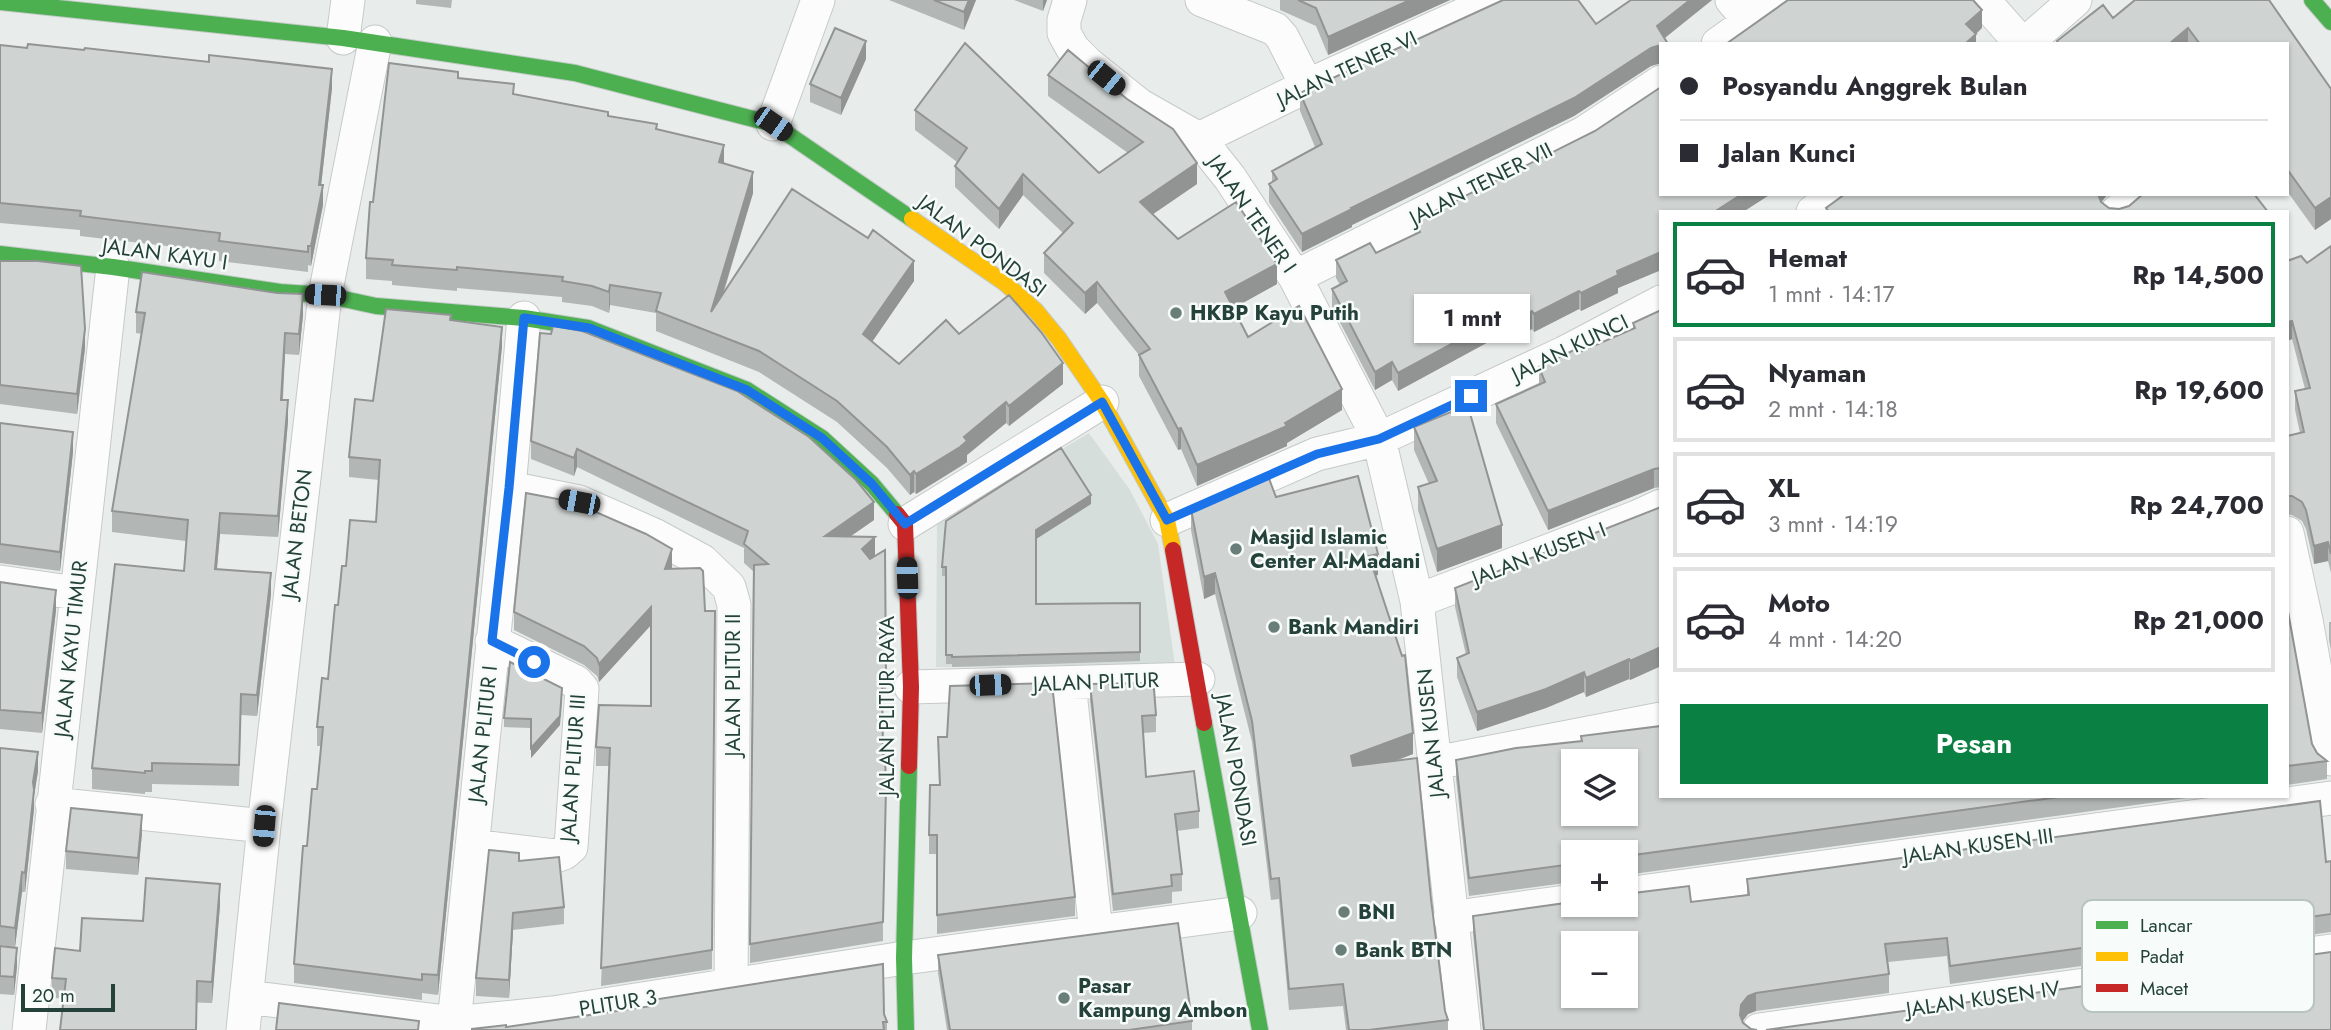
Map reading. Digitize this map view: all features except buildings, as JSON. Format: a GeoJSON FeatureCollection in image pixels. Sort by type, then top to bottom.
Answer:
{"type":"FeatureCollection","features":[{"type":"Feature","properties":{"kind":"street"},"geometry":{"type":"LineString","coordinates":[[343,38],[348,0]]}},
{"type":"Feature","properties":{"kind":"street"},"geometry":{"type":"LineString","coordinates":[[773,124],[818,0]]}},
{"type":"Feature","properties":{"kind":"street","name":"JALAN TENER I"},"geometry":{"type":"LineString","coordinates":[[1070,0],[1063,20],[1064,33],[1073,49],[1139,105],[1199,139],[1230,178],[1295,277],[1379,439]]}},
{"type":"Feature","properties":{"kind":"street"},"geometry":{"type":"LineString","coordinates":[[1202,0],[1275,29],[1282,37],[1307,86]]}},
{"type":"Feature","properties":{"kind":"street"},"geometry":{"type":"LineString","coordinates":[[1719,42],[1742,11],[1780,0]]}},
{"type":"Feature","properties":{"kind":"street"},"geometry":{"type":"LineString","coordinates":[[1983,0],[2021,42]]}},
{"type":"Feature","properties":{"kind":"street"},"geometry":{"type":"LineString","coordinates":[[2025,42],[2075,0]]}},
{"type":"Feature","properties":{"kind":"street"},"geometry":{"type":"LineString","coordinates":[[2312,0],[2331,22]]}},
{"type":"Feature","properties":{"kind":"street","name":"JALAN PONDASI"},"geometry":{"type":"LineString","coordinates":[[0,2],[343,38],[575,73],[773,124],[1004,283],[1044,320],[1102,402],[1167,520],[1260,1030]]}},
{"type":"Feature","properties":{"kind":"street","name":"JALAN TENER VI"},"geometry":{"type":"LineString","coordinates":[[1199,139],[1485,2]]}},
{"type":"Feature","properties":{"kind":"street","name":"JALAN BETON"},"geometry":{"type":"LineString","coordinates":[[243,1030],[325,295],[375,42]]}},
{"type":"Feature","properties":{"kind":"street","name":"JALAN TENER VII"},"geometry":{"type":"LineString","coordinates":[[1295,277],[1584,132],[1659,83]]}},
{"type":"Feature","properties":{"kind":"street"},"geometry":{"type":"LineString","coordinates":[[1816,210],[1835,196]]}},
{"type":"Feature","properties":{"kind":"street","name":"JALAN KAYU I"},"geometry":{"type":"LineString","coordinates":[[0,254],[113,267],[280,292],[325,295]]}},
{"type":"Feature","properties":{"kind":"street","name":"JALAN KAYU TIMUR"},"geometry":{"type":"LineString","coordinates":[[29,1030],[76,593],[80,433],[113,267]]}},
{"type":"Feature","properties":{"kind":"street"},"geometry":{"type":"LineString","coordinates":[[325,295],[376,306],[524,318],[589,328],[747,390],[822,438],[872,484],[905,524],[1102,402]]}},
{"type":"Feature","properties":{"kind":"street","name":"JALAN KUNCI"},"geometry":{"type":"LineString","coordinates":[[1167,520],[1317,454],[1379,439],[1564,353],[1659,303]]}},
{"type":"Feature","properties":{"kind":"street","name":"JALAN PLITUR I"},"geometry":{"type":"LineString","coordinates":[[454,1023],[524,318]]}},
{"type":"Feature","properties":{"kind":"street","name":"JALAN KUSEN"},"geometry":{"type":"LineString","coordinates":[[1379,439],[1417,601],[1464,1030]]}},
{"type":"Feature","properties":{"kind":"street","name":"JALAN PLITUR II"},"geometry":{"type":"LineString","coordinates":[[509,488],[579,502],[654,535],[702,561],[729,587],[734,605],[731,986]]}},
{"type":"Feature","properties":{"kind":"street","name":"JALAN KUSEN I"},"geometry":{"type":"LineString","coordinates":[[1417,601],[1659,507]]}},
{"type":"Feature","properties":{"kind":"street","name":"JALAN PLITUR RAYA"},"geometry":{"type":"LineString","coordinates":[[905,524],[911,687],[904,958],[906,1030]]}},
{"type":"Feature","properties":{"kind":"street"},"geometry":{"type":"LineString","coordinates":[[2289,551],[2297,622],[2331,759]]}},
{"type":"Feature","properties":{"kind":"street"},"geometry":{"type":"LineString","coordinates":[[0,582],[76,593]]}},
{"type":"Feature","properties":{"kind":"street","name":"JALAN PLITUR III"},"geometry":{"type":"LineString","coordinates":[[472,846],[555,856],[571,847],[582,689],[576,682],[492,641]]}},
{"type":"Feature","properties":{"kind":"street","name":"JALAN PLITUR"},"geometry":{"type":"LineString","coordinates":[[911,687],[1198,679]]}},
{"type":"Feature","properties":{"kind":"street"},"geometry":{"type":"LineString","coordinates":[[1069,683],[1096,932]]}},
{"type":"Feature","properties":{"kind":"street"},"geometry":{"type":"LineString","coordinates":[[1626,724],[1659,706]]}},
{"type":"Feature","properties":{"kind":"street"},"geometry":{"type":"LineString","coordinates":[[1435,763],[1659,719]]}},
{"type":"Feature","properties":{"kind":"street"},"geometry":{"type":"LineString","coordinates":[[24,751],[60,754]]}},
{"type":"Feature","properties":{"kind":"street","name":"JALAN KUSEN III"},"geometry":{"type":"LineString","coordinates":[[1638,892],[2331,798]]}},
{"type":"Feature","properties":{"kind":"street"},"geometry":{"type":"LineString","coordinates":[[52,804],[264,826]]}},
{"type":"Feature","properties":{"kind":"street"},"geometry":{"type":"LineString","coordinates":[[1450,918],[1561,903]]}},
{"type":"Feature","properties":{"kind":"street","name":"PLITUR 3"},"geometry":{"type":"LineString","coordinates":[[247,997],[454,1023],[553,1013],[904,958],[1240,913]]}},
{"type":"Feature","properties":{"kind":"street","name":"JALAN KUSEN IV"},"geometry":{"type":"LineString","coordinates":[[1759,1030],[2082,985]]}},
{"type":"Feature","properties":{"kind":"shaded area"},"geometry":{"type":"Polygon","coordinates":[[[1089,433],[1130,490],[1158,544],[1175,666],[936,667],[937,523],[1089,433]]]}},
{"type":"Feature","properties":{"kind":"traffic: fast"},"geometry":{"type":"LineString","coordinates":[[2312,0],[2331,22]]}},
{"type":"Feature","properties":{"kind":"traffic: fast"},"geometry":{"type":"LineString","coordinates":[[0,2],[343,38],[575,73],[773,124],[912,219]]}},
{"type":"Feature","properties":{"kind":"traffic: fast"},"geometry":{"type":"LineString","coordinates":[[0,254],[113,267],[280,292],[325,295],[376,306],[524,318],[588,328],[747,390],[822,438],[872,484],[897,514]]}},
{"type":"Feature","properties":{"kind":"traffic: fast"},"geometry":{"type":"LineString","coordinates":[[1204,723],[1260,1030]]}},
{"type":"Feature","properties":{"kind":"traffic: fast"},"geometry":{"type":"LineString","coordinates":[[906,1030],[904,958],[909,766]]}},
{"type":"Feature","properties":{"kind":"traffic: slow"},"geometry":{"type":"LineString","coordinates":[[912,219],[1005,283],[1036,311],[1059,339],[1102,402],[1167,520],[1173,550]]}},
{"type":"Feature","properties":{"kind":"traffic: jam"},"geometry":{"type":"LineString","coordinates":[[897,514],[905,524],[911,687],[909,766]]}},
{"type":"Feature","properties":{"kind":"traffic: jam"},"geometry":{"type":"LineString","coordinates":[[1173,550],[1204,723]]}},
{"type":"Feature","properties":{"kind":"place","name":"HKBP Kayu Putih"},"geometry":{"type":"Point","coordinates":[1176,313]}},
{"type":"Feature","properties":{"kind":"place","name":"Masjid Islamic Center Al-Madani"},"geometry":{"type":"Point","coordinates":[1236,549]}},
{"type":"Feature","properties":{"kind":"place","name":"Bank Mandiri"},"geometry":{"type":"Point","coordinates":[1274,627]}},
{"type":"Feature","properties":{"kind":"place","name":"BNI"},"geometry":{"type":"Point","coordinates":[1344,912]}},
{"type":"Feature","properties":{"kind":"place","name":"Bank BTN"},"geometry":{"type":"Point","coordinates":[1341,950]}},
{"type":"Feature","properties":{"kind":"place","name":"Pasar Kampung Ambon"},"geometry":{"type":"Point","coordinates":[1064,998]}},
{"type":"Feature","properties":{"kind":"route"},"geometry":{"type":"LineString","coordinates":[[534,662],[492,641],[524,318],[589,328],[747,390],[822,438],[872,484],[905,524],[1102,402],[1167,520],[1317,454],[1379,439],[1471,396]]}}]}
